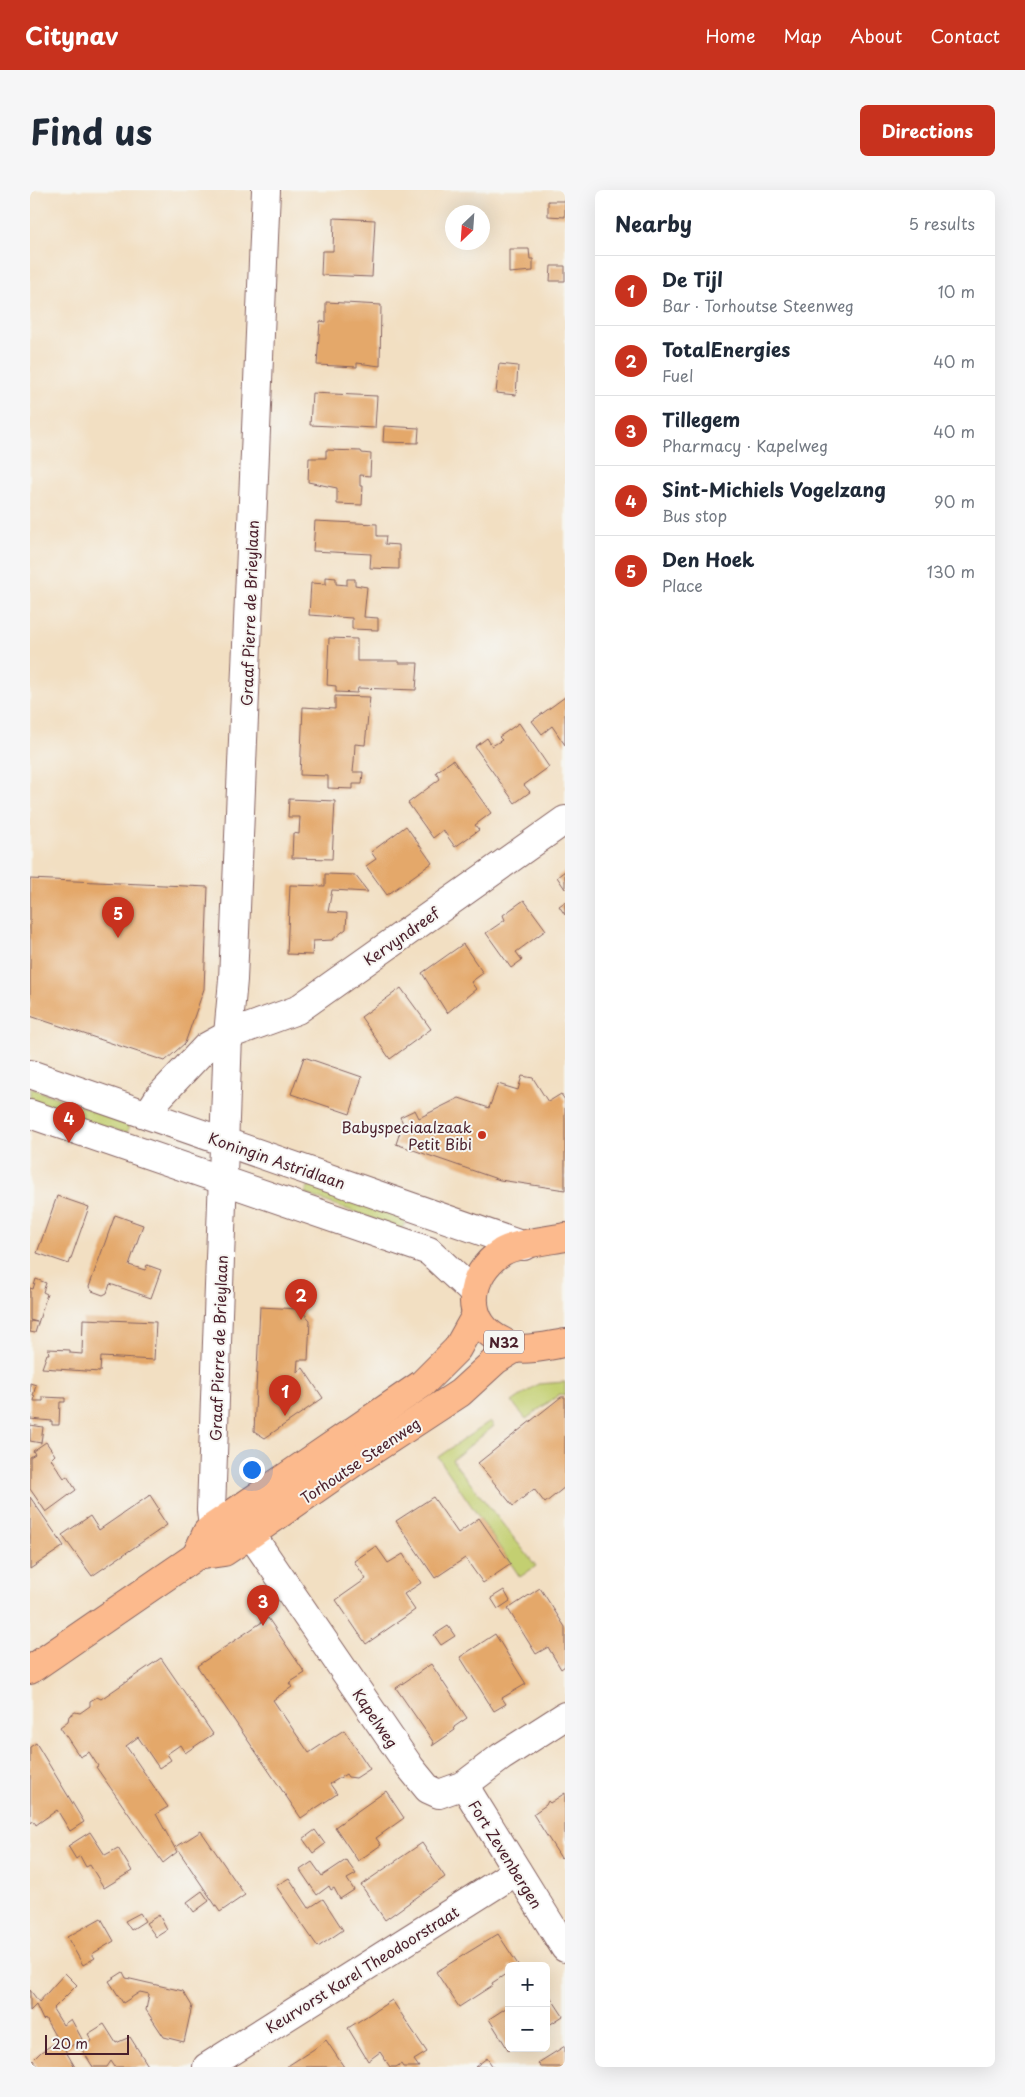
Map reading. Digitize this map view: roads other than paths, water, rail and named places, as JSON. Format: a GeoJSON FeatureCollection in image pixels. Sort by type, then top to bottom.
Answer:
{"type":"FeatureCollection","features":[{"type":"Feature","properties":{"kind":"main road","name":"N32"},"geometry":{"type":"LineString","coordinates":[[565,1237],[503,1251],[487,1264],[477,1278],[475,1303],[484,1328],[497,1339],[516,1348],[565,1343]]}},
{"type":"Feature","properties":{"kind":"main road","name":"Torhoutse Steenweg"},"geometry":{"type":"LineString","coordinates":[[196,1556],[207,1532],[224,1519],[422,1384],[457,1349],[475,1303]]}},
{"type":"Feature","properties":{"kind":"main road","name":"Torhoutse Steenweg"},"geometry":{"type":"LineString","coordinates":[[30,1670],[196,1556],[224,1552],[460,1393],[496,1360],[516,1348]]}},
{"type":"Feature","properties":{"kind":"street","name":"Graaf Pierre de Brieylaan"},"geometry":{"type":"LineString","coordinates":[[224,1519],[211,1510],[226,1142],[228,1035],[233,980],[266,190]]}},
{"type":"Feature","properties":{"kind":"street","name":"Kervyndreef"},"geometry":{"type":"LineString","coordinates":[[153,1106],[206,1047],[228,1035],[297,1010],[565,820]]}},
{"type":"Feature","properties":{"kind":"street","name":"Koningin Astridlaan"},"geometry":{"type":"LineString","coordinates":[[30,1074],[153,1106],[226,1142],[524,1246]]}},
{"type":"Feature","properties":{"kind":"street"},"geometry":{"type":"LineString","coordinates":[[30,1114],[429,1251],[475,1303]]}},
{"type":"Feature","properties":{"kind":"street"},"geometry":{"type":"LineString","coordinates":[[224,1519],[228,1549]]}},
{"type":"Feature","properties":{"kind":"street","name":"Kapelweg"},"geometry":{"type":"LineString","coordinates":[[224,1519],[251,1534],[420,1781],[428,1789],[439,1794],[464,1785],[501,1757],[565,1716]]}},
{"type":"Feature","properties":{"kind":"street","name":"Fort Zevenbergen"},"geometry":{"type":"LineString","coordinates":[[464,1785],[565,1948]]}},
{"type":"Feature","properties":{"kind":"street","name":"Keurvorst Karel Theodoorstraat"},"geometry":{"type":"LineString","coordinates":[[207,2067],[517,1871]]}},
{"type":"Feature","properties":{"kind":"place","name":"Den Hoek"},"geometry":{"type":"Point","coordinates":[118,938]}},
{"type":"Feature","properties":{"kind":"place","name":"Babyspeciaalzaak Petit Bibi"},"geometry":{"type":"Point","coordinates":[482,1135]}},
{"type":"Feature","properties":{"kind":"place","name":"Sint-Michiels Vogelzang"},"geometry":{"type":"Point","coordinates":[69,1143]}},
{"type":"Feature","properties":{"kind":"place","name":"TotalEnergies"},"geometry":{"type":"Point","coordinates":[301,1320]}},
{"type":"Feature","properties":{"kind":"place","name":"De Tijl"},"geometry":{"type":"Point","coordinates":[285,1416]}},
{"type":"Feature","properties":{"kind":"place","name":"Tillegem"},"geometry":{"type":"Point","coordinates":[263,1626]}}]}
